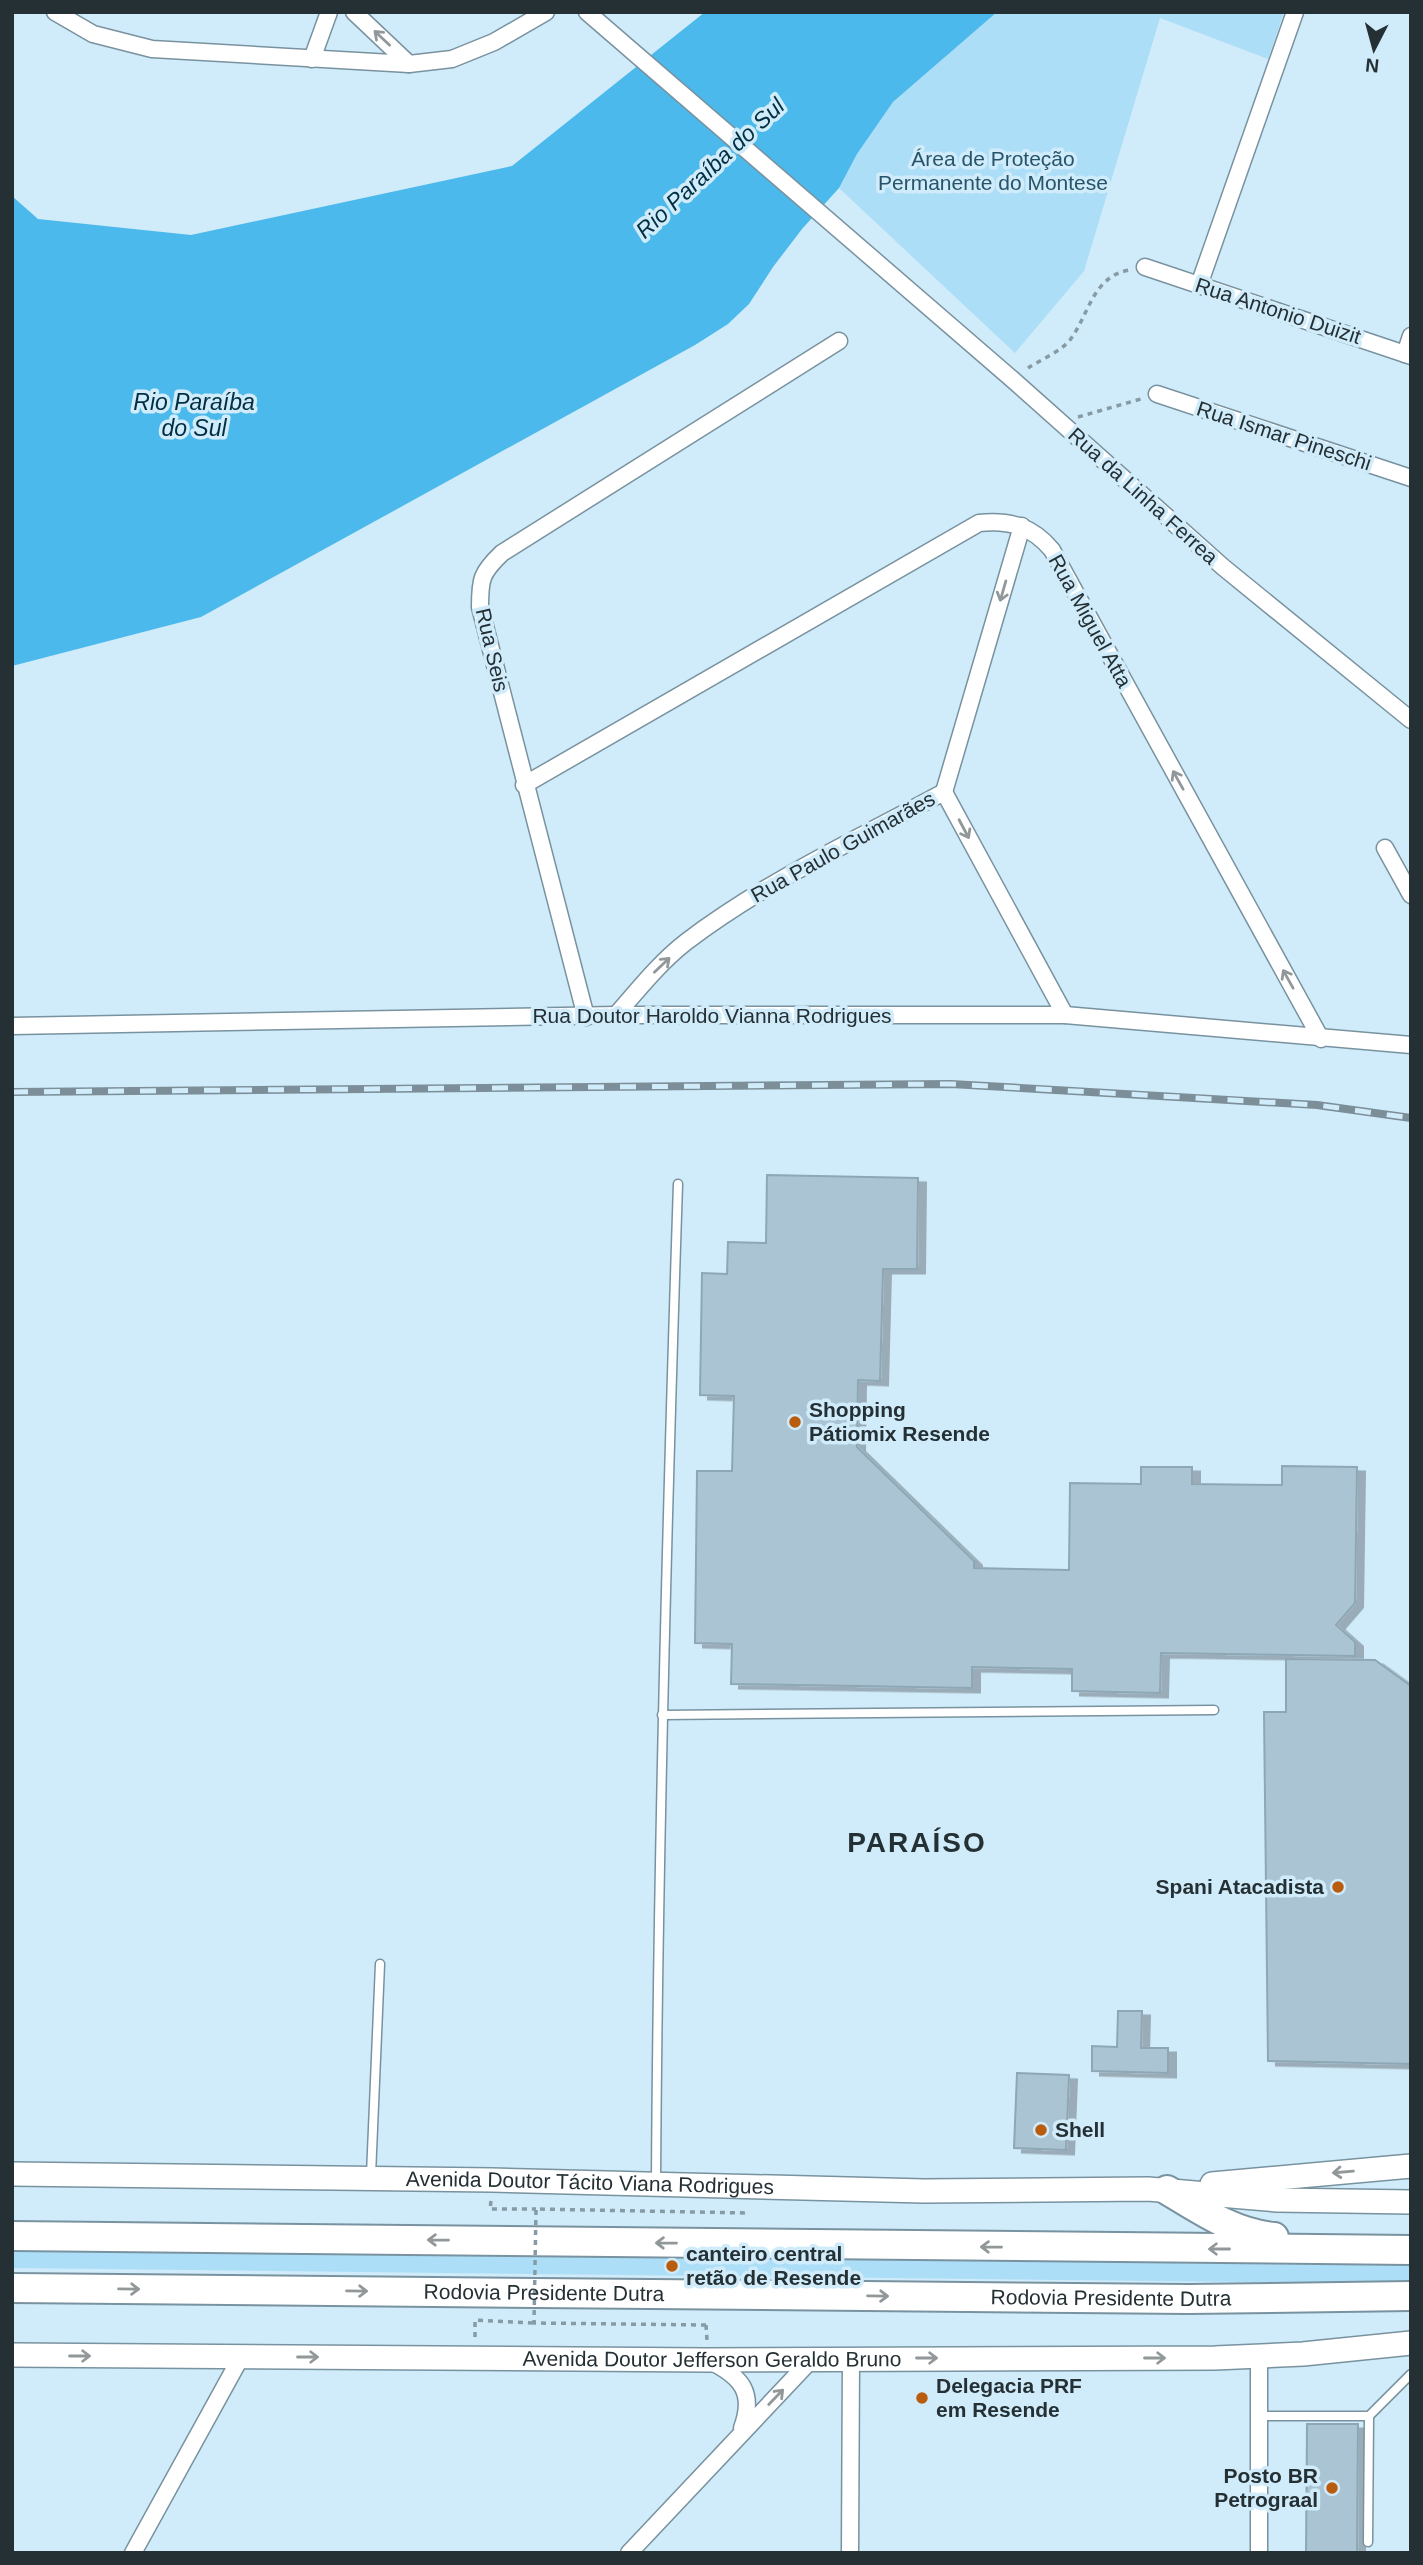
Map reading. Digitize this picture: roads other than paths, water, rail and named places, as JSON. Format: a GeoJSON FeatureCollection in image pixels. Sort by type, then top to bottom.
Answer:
{"type":"FeatureCollection","features":[{"type":"Feature","properties":{"kind":"highway"},"geometry":{"type":"LineString","coordinates":[[1167,2190],[1226,2226],[1247,2233],[1410,2250]]}},
{"type":"Feature","properties":{"kind":"highway"},"geometry":{"type":"LineString","coordinates":[[12,2236],[1410,2250]]}},
{"type":"Feature","properties":{"kind":"highway","name":"Rodovia Presidente Dutra"},"geometry":{"type":"LineString","coordinates":[[12,2288],[1189,2299],[1411,2296]]}},
{"type":"Feature","properties":{"kind":"highway"},"geometry":{"type":"LineString","coordinates":[[1189,2299],[1364,2313],[1411,2313]]}},
{"type":"Feature","properties":{"kind":"main road","name":"Avenida Doutor Tácito Viana Rodrigues"},"geometry":{"type":"LineString","coordinates":[[1167,2190],[1235,2181],[1411,2166]]}},
{"type":"Feature","properties":{"kind":"main road","name":"Avenida Doutor Tácito Viana Rodrigues"},"geometry":{"type":"LineString","coordinates":[[12,2174],[371,2178],[924,2191],[1167,2190],[1278,2200],[1411,2202]]}},
{"type":"Feature","properties":{"kind":"main road","name":"Avenida Doutor Jefferson Geraldo Bruno"},"geometry":{"type":"LineString","coordinates":[[12,2355],[707,2360],[1259,2357],[1411,2343]]}},
{"type":"Feature","properties":{"kind":"street"},"geometry":{"type":"LineString","coordinates":[[55,12],[93,34],[152,49],[410,64],[452,59],[494,42],[546,12]]}},
{"type":"Feature","properties":{"kind":"street"},"geometry":{"type":"LineString","coordinates":[[312,59],[329,12]]}},
{"type":"Feature","properties":{"kind":"street"},"geometry":{"type":"LineString","coordinates":[[354,12],[410,64]]}},
{"type":"Feature","properties":{"kind":"street","name":"Rua da Linha Ferrea"},"geometry":{"type":"LineString","coordinates":[[587,12],[1012,379],[1223,567],[1411,720]]}},
{"type":"Feature","properties":{"kind":"street"},"geometry":{"type":"LineString","coordinates":[[1199,285],[1295,12]]}},
{"type":"Feature","properties":{"kind":"street","name":"Rua Antonio Duizit"},"geometry":{"type":"LineString","coordinates":[[1144,267],[1408,355]]}},
{"type":"Feature","properties":{"kind":"street"},"geometry":{"type":"LineString","coordinates":[[1408,355],[1411,336]]}},
{"type":"Feature","properties":{"kind":"street","name":"Rua Seis"},"geometry":{"type":"LineString","coordinates":[[586,1017],[480,607],[480,582],[485,568],[502,552],[839,341]]}},
{"type":"Feature","properties":{"kind":"street","name":"Rua Ismar Pineschi"},"geometry":{"type":"LineString","coordinates":[[1157,394],[1411,478]]}},
{"type":"Feature","properties":{"kind":"street"},"geometry":{"type":"LineString","coordinates":[[524,785],[979,523],[1000,521],[1022,526],[944,792]]}},
{"type":"Feature","properties":{"kind":"street","name":"Rua Miguel Atta"},"geometry":{"type":"LineString","coordinates":[[1022,526],[1042,537],[1052,550],[1321,1039]]}},
{"type":"Feature","properties":{"kind":"street","name":"Rua Paulo Guimarães"},"geometry":{"type":"LineString","coordinates":[[616,1016],[648,978],[684,944],[750,897],[944,792],[1065,1015]]}},
{"type":"Feature","properties":{"kind":"street"},"geometry":{"type":"LineString","coordinates":[[1385,848],[1411,895]]}},
{"type":"Feature","properties":{"kind":"street","name":"Rua Doutor Haroldo Vianna Rodrigues"},"geometry":{"type":"LineString","coordinates":[[12,1026],[616,1016],[1065,1015],[1411,1045]]}},
{"type":"Feature","properties":{"kind":"street"},"geometry":{"type":"LineString","coordinates":[[133,2553],[241,2357]]}},
{"type":"Feature","properties":{"kind":"street"},"geometry":{"type":"LineString","coordinates":[[1258,2553],[1259,2357]]}},
{"type":"Feature","properties":{"kind":"street"},"geometry":{"type":"LineString","coordinates":[[850,2553],[851,2358]]}},
{"type":"Feature","properties":{"kind":"street"},"geometry":{"type":"LineString","coordinates":[[707,2360],[726,2369],[747,2392],[749,2410],[741,2434]]}},
{"type":"Feature","properties":{"kind":"street"},"geometry":{"type":"LineString","coordinates":[[629,2553],[811,2360]]}},
{"type":"Feature","properties":{"kind":"lane"},"geometry":{"type":"LineString","coordinates":[[656,2185],[662,1715],[678,1184]]}},
{"type":"Feature","properties":{"kind":"lane"},"geometry":{"type":"LineString","coordinates":[[662,1715],[1214,1710]]}},
{"type":"Feature","properties":{"kind":"lane"},"geometry":{"type":"LineString","coordinates":[[371,2178],[380,1964]]}},
{"type":"Feature","properties":{"kind":"lane"},"geometry":{"type":"LineString","coordinates":[[1368,2542],[1369,2416],[1411,2374]]}},
{"type":"Feature","properties":{"kind":"lane"},"geometry":{"type":"LineString","coordinates":[[1259,2416],[1369,2416]]}},
{"type":"Feature","properties":{"kind":"water","name":"Rio Paraíba do Sul"},"geometry":{"type":"Polygon","coordinates":[[[705,12],[997,12],[893,102],[857,154],[839,188],[802,229],[749,304],[728,324],[695,345],[201,617],[12,666],[12,196],[38,219],[191,235],[512,166],[705,12]]]}},
{"type":"Feature","properties":{"kind":"railway"},"geometry":{"type":"LineString","coordinates":[[12,1092],[951,1084],[1317,1105],[1411,1118]]}},
{"type":"Feature","properties":{"kind":"place","name":"Shopping Pátiomix Resende"},"geometry":{"type":"Point","coordinates":[795,1422]}},
{"type":"Feature","properties":{"kind":"place","name":"Spani Atacadista"},"geometry":{"type":"Point","coordinates":[1338,1887]}},
{"type":"Feature","properties":{"kind":"place","name":"Shell"},"geometry":{"type":"Point","coordinates":[1041,2130]}},
{"type":"Feature","properties":{"kind":"place","name":"canteiro central retão de Resende"},"geometry":{"type":"Point","coordinates":[672,2266]}},
{"type":"Feature","properties":{"kind":"place","name":"Delegacia PRF em Resende"},"geometry":{"type":"Point","coordinates":[922,2398]}},
{"type":"Feature","properties":{"kind":"place","name":"Posto BR Petrograal"},"geometry":{"type":"Point","coordinates":[1332,2488]}},
{"type":"Feature","properties":{"kind":"district","name":"PARAÍSO"},"geometry":{"type":"Point","coordinates":[917,1842]}},
{"type":"Feature","properties":{"kind":"park label","name":"Área de Proteção Permanente do Montese"},"geometry":{"type":"Point","coordinates":[993,171]}}]}
